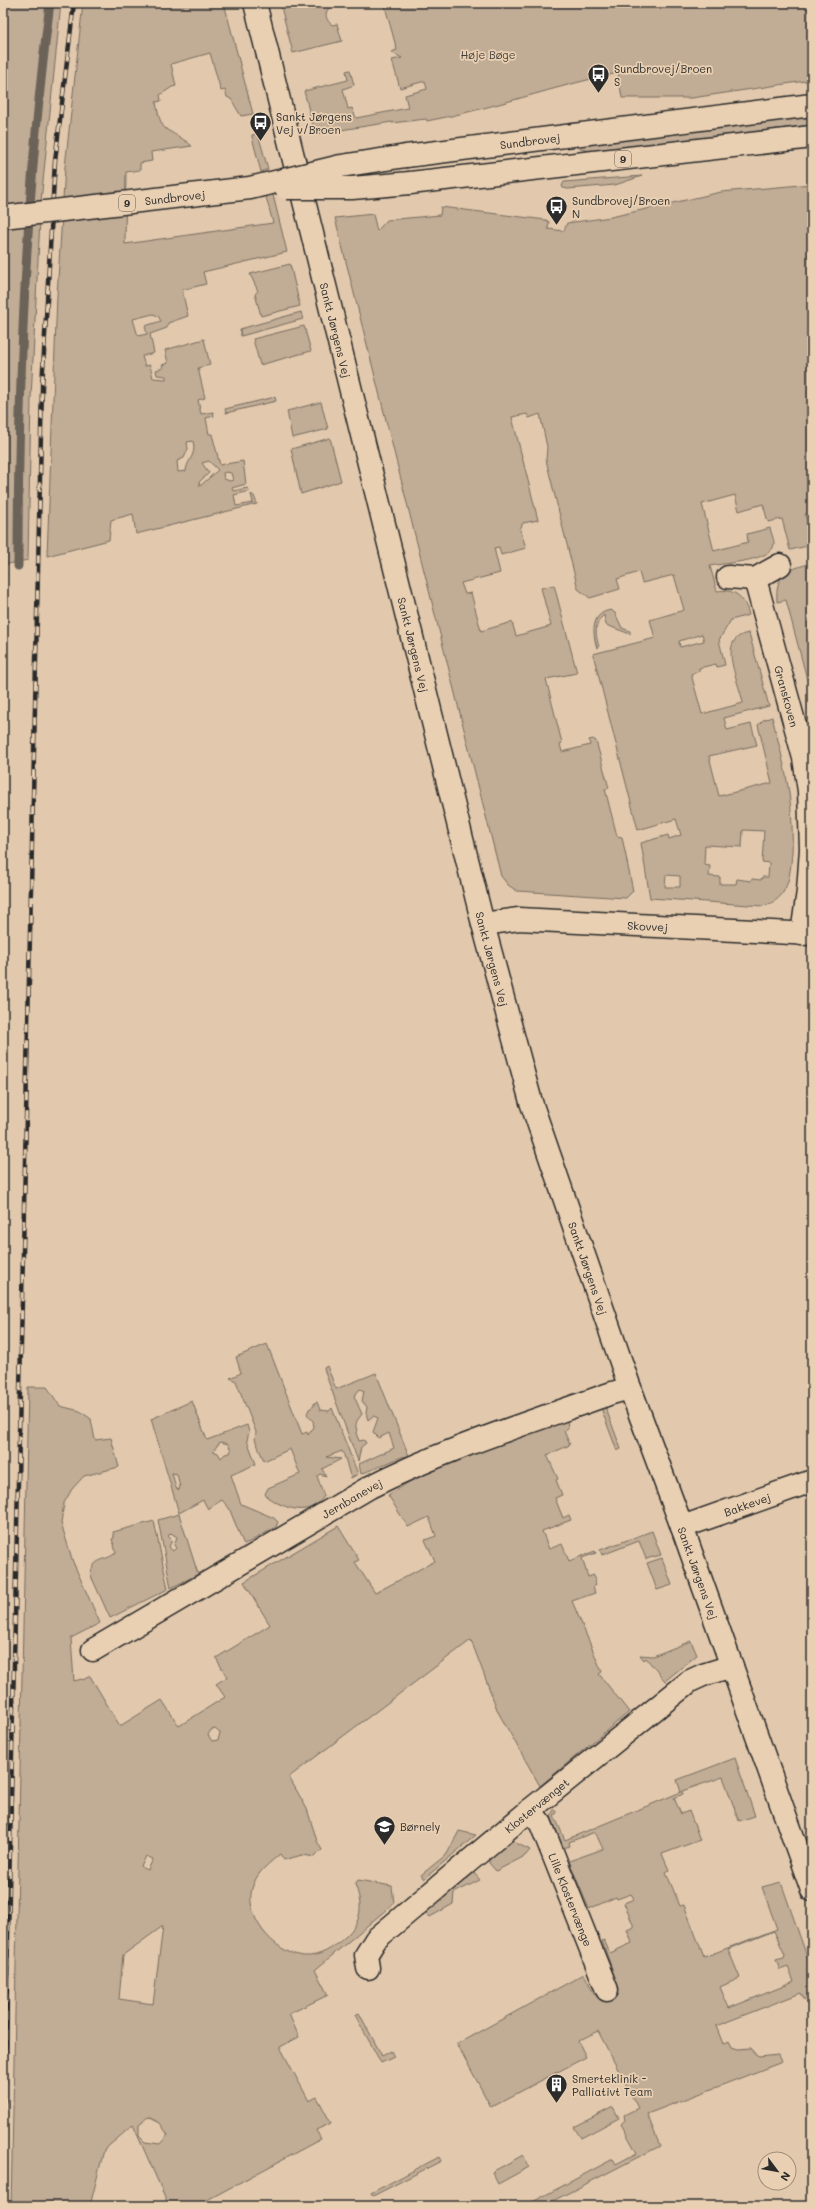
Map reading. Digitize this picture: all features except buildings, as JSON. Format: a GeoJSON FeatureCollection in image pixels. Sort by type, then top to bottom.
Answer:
{"type":"FeatureCollection","features":[{"type":"Feature","properties":{"kind":"street","name":"Sankt Jørgens Vej"},"geometry":{"type":"LineString","coordinates":[[255,3],[483,924],[531,1102],[630,1388],[811,1883]]}},
{"type":"Feature","properties":{"kind":"street","name":"Sundbrovej"},"geometry":{"type":"LineString","coordinates":[[3,218],[250,188],[341,166],[406,156],[812,105]]}},
{"type":"Feature","properties":{"kind":"street","name":"Sundbrovej"},"geometry":{"type":"LineString","coordinates":[[250,188],[352,188],[433,181],[812,137]]}},
{"type":"Feature","properties":{"kind":"street"},"geometry":{"type":"LineString","coordinates":[[433,181],[561,176],[812,151]]}},
{"type":"Feature","properties":{"kind":"street"},"geometry":{"type":"LineString","coordinates":[[178,195],[298,180]]}},
{"type":"Feature","properties":{"kind":"street"},"geometry":{"type":"LineString","coordinates":[[728,577],[755,579],[780,565]]}},
{"type":"Feature","properties":{"kind":"street","name":"Granskoven"},"geometry":{"type":"LineString","coordinates":[[755,579],[804,758],[810,791],[811,819],[807,934]]}},
{"type":"Feature","properties":{"kind":"street","name":"Skovvej"},"geometry":{"type":"LineString","coordinates":[[483,924],[519,919],[807,934]]}},
{"type":"Feature","properties":{"kind":"street","name":"Jernbanevej"},"geometry":{"type":"LineString","coordinates":[[93,1650],[370,1487],[399,1472],[456,1449],[612,1393],[630,1388]]}},
{"type":"Feature","properties":{"kind":"street","name":"Bakkevej"},"geometry":{"type":"LineString","coordinates":[[682,1527],[812,1481]]}},
{"type":"Feature","properties":{"kind":"street","name":"Klostervænget"},"geometry":{"type":"LineString","coordinates":[[368,1968],[366,1955],[376,1939],[530,1810],[690,1681],[703,1674],[732,1666]]}},
{"type":"Feature","properties":{"kind":"street","name":"Lille Klostervænge"},"geometry":{"type":"LineString","coordinates":[[530,1810],[540,1824],[607,1990]]}},
{"type":"Feature","properties":{"kind":"green space"},"geometry":{"type":"Polygon","coordinates":[[[3,3],[61,3],[41,201],[31,398],[28,560],[3,565],[3,3]]]}},
{"type":"Feature","properties":{"kind":"green space"},"geometry":{"type":"Polygon","coordinates":[[[83,3],[224,3],[253,114],[241,116],[231,99],[227,97],[225,90],[221,91],[210,53],[171,64],[176,86],[160,95],[161,101],[156,102],[158,113],[163,126],[167,130],[192,146],[151,152],[152,161],[140,163],[140,170],[126,172],[125,244],[273,223],[265,193],[273,195],[287,252],[203,272],[206,284],[182,290],[188,316],[168,323],[167,328],[150,334],[154,353],[142,356],[145,366],[150,365],[153,378],[166,379],[166,376],[157,375],[156,370],[163,368],[162,365],[168,363],[165,350],[204,339],[210,365],[198,368],[205,398],[198,400],[201,414],[213,412],[214,416],[206,418],[209,434],[212,434],[220,465],[243,461],[246,484],[232,488],[233,491],[247,488],[250,491],[234,495],[236,506],[253,503],[251,494],[254,496],[257,504],[136,534],[133,514],[111,520],[109,540],[47,556],[57,296],[65,167],[83,3]],[[153,314],[133,319],[138,336],[147,334],[145,326],[161,321],[158,316],[153,314]],[[193,441],[187,442],[188,449],[184,458],[177,461],[178,472],[186,471],[193,454],[193,441]],[[209,461],[202,463],[209,473],[199,482],[200,486],[218,470],[209,461]],[[223,473],[224,479],[230,481],[233,480],[231,473],[223,473]]]}},
{"type":"Feature","properties":{"kind":"green space"},"geometry":{"type":"Polygon","coordinates":[[[280,3],[337,3],[338,5],[328,9],[326,16],[327,20],[332,25],[337,24],[342,41],[293,53],[280,3]]]}},
{"type":"Feature","properties":{"kind":"green space","name":"Høje Bøge"},"geometry":{"type":"Polygon","coordinates":[[[384,3],[812,3],[812,80],[692,98],[622,98],[618,73],[427,121],[426,119],[392,122],[315,134],[304,91],[348,80],[346,71],[350,70],[354,85],[343,89],[348,109],[352,108],[356,118],[408,108],[405,95],[427,89],[425,81],[400,88],[392,60],[402,58],[391,52],[397,50],[384,3]]]}},
{"type":"Feature","properties":{"kind":"green space"},"geometry":{"type":"Polygon","coordinates":[[[812,115],[812,125],[591,151],[580,149],[580,146],[586,143],[812,115]]]}},
{"type":"Feature","properties":{"kind":"green space"},"geometry":{"type":"Polygon","coordinates":[[[258,134],[268,169],[261,172],[252,137],[252,135],[258,134]]]}},
{"type":"Feature","properties":{"kind":"green space"},"geometry":{"type":"Polygon","coordinates":[[[642,176],[615,185],[568,189],[563,188],[562,186],[564,182],[642,176]]]}},
{"type":"Feature","properties":{"kind":"green space"},"geometry":{"type":"Polygon","coordinates":[[[812,184],[812,512],[805,514],[812,545],[790,550],[782,519],[768,522],[763,504],[739,511],[735,495],[702,504],[714,551],[748,542],[747,534],[770,528],[774,543],[772,549],[766,554],[758,557],[710,566],[717,591],[729,591],[742,599],[749,615],[731,620],[719,640],[725,665],[717,667],[716,664],[699,668],[699,671],[691,674],[702,714],[743,703],[734,672],[731,651],[733,643],[739,636],[749,633],[769,706],[724,718],[727,730],[751,724],[757,745],[709,756],[719,796],[772,783],[758,725],[763,720],[772,717],[785,768],[792,817],[792,853],[789,878],[783,892],[778,898],[772,903],[763,906],[650,898],[641,843],[668,835],[669,839],[681,835],[676,819],[638,830],[593,654],[655,638],[650,620],[684,610],[674,575],[642,583],[639,572],[617,579],[620,589],[590,598],[578,589],[546,460],[547,447],[540,414],[529,418],[527,414],[512,417],[538,520],[523,523],[520,529],[526,548],[501,555],[499,547],[494,548],[500,573],[461,583],[465,594],[471,593],[481,631],[512,622],[516,636],[551,626],[541,588],[554,585],[577,673],[546,679],[562,743],[560,744],[562,752],[590,745],[589,740],[593,739],[596,741],[609,788],[605,789],[617,836],[622,837],[633,891],[626,898],[517,891],[508,885],[501,876],[335,218],[373,214],[377,231],[387,220],[440,215],[441,207],[546,220],[549,222],[548,229],[564,231],[567,223],[611,217],[721,192],[812,184]],[[702,634],[679,641],[680,647],[704,641],[702,634]],[[743,830],[742,847],[705,845],[704,865],[710,866],[709,876],[720,877],[720,884],[736,884],[737,879],[751,881],[752,879],[761,880],[762,877],[768,877],[769,863],[762,862],[764,831],[743,830]],[[666,875],[665,887],[680,887],[680,876],[666,875]]]}},
{"type":"Feature","properties":{"kind":"green space"},"geometry":{"type":"Polygon","coordinates":[[[290,264],[300,306],[261,316],[255,294],[258,291],[250,274],[290,264]]]}},
{"type":"Feature","properties":{"kind":"green space"},"geometry":{"type":"Polygon","coordinates":[[[301,312],[303,319],[241,336],[240,329],[301,312]]]}},
{"type":"Feature","properties":{"kind":"green space"},"geometry":{"type":"Polygon","coordinates":[[[304,326],[311,351],[260,365],[253,339],[304,326]]]}},
{"type":"Feature","properties":{"kind":"green space"},"geometry":{"type":"Polygon","coordinates":[[[275,397],[276,401],[226,413],[225,409],[275,397]]]}},
{"type":"Feature","properties":{"kind":"green space"},"geometry":{"type":"Polygon","coordinates":[[[321,402],[328,429],[292,438],[287,411],[321,402]]]}},
{"type":"Feature","properties":{"kind":"green space"},"geometry":{"type":"Polygon","coordinates":[[[330,438],[341,481],[301,494],[291,449],[330,438]]]}},
{"type":"Feature","properties":{"kind":"green space"},"geometry":{"type":"Polygon","coordinates":[[[812,563],[812,698],[786,600],[777,602],[777,592],[778,585],[784,574],[812,563]]]}},
{"type":"Feature","properties":{"kind":"green space"},"geometry":{"type":"Polygon","coordinates":[[[611,610],[615,613],[622,628],[630,631],[630,634],[606,625],[604,615],[598,622],[596,630],[599,647],[597,648],[594,636],[596,619],[604,612],[611,610]]]}},
{"type":"Feature","properties":{"kind":"green space"},"geometry":{"type":"Polygon","coordinates":[[[267,1344],[302,1434],[307,1432],[308,1435],[314,1427],[313,1421],[307,1414],[309,1409],[314,1406],[314,1403],[317,1402],[320,1410],[329,1411],[332,1408],[358,1474],[351,1478],[342,1451],[326,1457],[341,1459],[322,1469],[326,1476],[320,1474],[317,1476],[324,1496],[319,1503],[305,1509],[290,1508],[282,1505],[267,1497],[265,1494],[268,1488],[300,1474],[290,1449],[264,1461],[255,1439],[256,1432],[236,1381],[230,1378],[241,1373],[236,1357],[267,1344]]]}},
{"type":"Feature","properties":{"kind":"green space"},"geometry":{"type":"Polygon","coordinates":[[[327,1366],[336,1389],[376,1373],[409,1456],[402,1457],[361,1474],[359,1464],[394,1448],[389,1433],[379,1438],[373,1432],[378,1418],[373,1416],[368,1420],[366,1413],[367,1407],[362,1401],[364,1391],[360,1389],[354,1396],[362,1414],[356,1423],[356,1433],[359,1441],[364,1440],[366,1443],[361,1447],[358,1461],[326,1375],[324,1368],[327,1366]]]}},
{"type":"Feature","properties":{"kind":"green space"},"geometry":{"type":"Polygon","coordinates":[[[28,1387],[47,1387],[60,1406],[80,1411],[91,1419],[95,1440],[111,1438],[119,1467],[84,1476],[72,1489],[64,1503],[61,1523],[73,1562],[100,1623],[71,1638],[74,1681],[83,1680],[90,1676],[120,1726],[162,1700],[179,1726],[225,1697],[216,1684],[227,1677],[216,1658],[270,1625],[244,1582],[338,1526],[359,1560],[355,1562],[375,1593],[435,1561],[425,1540],[436,1536],[429,1517],[408,1527],[388,1495],[417,1477],[439,1466],[567,1419],[568,1429],[564,1431],[570,1445],[547,1455],[558,1479],[556,1480],[562,1495],[555,1498],[563,1518],[569,1515],[571,1520],[542,1531],[549,1549],[562,1544],[569,1561],[595,1551],[596,1553],[582,1558],[588,1577],[594,1575],[596,1585],[593,1587],[595,1593],[572,1601],[602,1672],[599,1674],[629,1712],[540,1786],[498,1712],[471,1640],[289,1777],[307,1809],[317,1841],[322,1850],[315,1857],[302,1855],[284,1860],[280,1854],[265,1867],[256,1878],[251,1895],[252,1907],[262,1930],[271,1940],[293,1954],[304,1956],[315,1955],[326,1951],[335,1945],[350,1932],[355,1925],[360,1913],[358,1892],[355,1884],[358,1880],[392,1886],[394,1903],[315,1970],[328,1995],[289,2014],[299,2037],[280,2047],[309,2101],[317,2097],[331,2123],[316,2130],[321,2139],[196,2206],[169,2206],[133,2125],[104,2150],[90,2206],[11,2206],[28,1387]],[[215,1729],[211,1730],[208,1735],[212,1741],[218,1740],[220,1733],[215,1729]],[[146,1856],[141,1867],[148,1870],[153,1859],[146,1856]],[[163,1926],[123,1955],[119,1999],[153,2004],[163,1926]],[[148,2117],[139,2124],[139,2136],[145,2142],[160,2144],[168,2135],[160,2123],[148,2117]]]}},
{"type":"Feature","properties":{"kind":"green space"},"geometry":{"type":"Polygon","coordinates":[[[192,1401],[207,1440],[247,1425],[249,1432],[247,1440],[256,1464],[231,1475],[241,1504],[274,1518],[278,1522],[276,1527],[244,1545],[229,1508],[222,1500],[208,1509],[203,1500],[179,1513],[151,1419],[192,1401]],[[220,1442],[213,1451],[218,1453],[221,1458],[225,1454],[230,1453],[231,1450],[228,1444],[220,1442]],[[172,1473],[176,1488],[179,1490],[180,1487],[177,1474],[172,1473]]]}},
{"type":"Feature","properties":{"kind":"green space"},"geometry":{"type":"Polygon","coordinates":[[[605,1406],[621,1449],[617,1451],[601,1408],[605,1406]]]}},
{"type":"Feature","properties":{"kind":"green space"},"geometry":{"type":"Polygon","coordinates":[[[179,1514],[198,1574],[171,1588],[158,1520],[179,1514]],[[171,1533],[168,1536],[172,1540],[169,1547],[173,1551],[176,1548],[174,1545],[177,1537],[171,1533]]]}},
{"type":"Feature","properties":{"kind":"green space"},"geometry":{"type":"Polygon","coordinates":[[[154,1521],[168,1589],[110,1618],[91,1576],[94,1565],[116,1552],[112,1539],[114,1538],[113,1532],[154,1521]]]}},
{"type":"Feature","properties":{"kind":"green space"},"geometry":{"type":"Polygon","coordinates":[[[652,1531],[661,1555],[646,1559],[639,1541],[602,1555],[600,1550],[652,1531]]]}},
{"type":"Feature","properties":{"kind":"green space"},"geometry":{"type":"Polygon","coordinates":[[[662,1558],[672,1585],[657,1590],[647,1563],[662,1558]]]}},
{"type":"Feature","properties":{"kind":"green space"},"geometry":{"type":"Polygon","coordinates":[[[691,1641],[697,1655],[665,1681],[646,1658],[644,1660],[640,1655],[653,1656],[691,1641]]]}},
{"type":"Feature","properties":{"kind":"green space"},"geometry":{"type":"Polygon","coordinates":[[[735,1758],[755,1816],[739,1821],[723,1777],[682,1791],[683,1794],[674,1798],[681,1814],[689,1811],[700,1840],[662,1854],[669,1870],[666,1872],[680,1906],[684,1905],[704,1957],[777,1929],[762,1887],[781,1882],[812,1971],[812,1995],[804,2000],[801,1993],[716,2026],[723,2044],[729,2041],[732,2047],[738,2049],[751,2048],[759,2057],[779,2055],[782,2062],[647,2114],[660,2146],[543,2206],[525,2206],[613,2159],[616,2164],[637,2153],[621,2124],[625,2120],[624,2115],[638,2108],[598,2031],[578,2041],[586,2057],[491,2107],[457,2044],[584,1974],[595,1995],[618,1986],[602,1941],[604,1940],[610,1953],[632,1943],[627,1930],[634,1927],[624,1903],[634,1899],[631,1894],[617,1899],[616,1897],[589,1909],[569,1861],[603,1849],[595,1832],[569,1842],[570,1846],[563,1848],[551,1816],[554,1809],[557,1813],[554,1815],[565,1840],[681,1792],[677,1780],[735,1758]],[[774,1931],[728,1949],[740,1978],[720,1987],[729,2008],[794,1982],[788,1967],[780,1970],[776,1960],[784,1958],[785,1955],[774,1931]]]}},
{"type":"Feature","properties":{"kind":"green space"},"geometry":{"type":"Polygon","coordinates":[[[459,1831],[476,1835],[424,1879],[421,1875],[447,1854],[459,1831]]]}},
{"type":"Feature","properties":{"kind":"green space"},"geometry":{"type":"Polygon","coordinates":[[[514,1840],[518,1844],[530,1850],[525,1856],[496,1871],[489,1863],[489,1859],[514,1840]]]}},
{"type":"Feature","properties":{"kind":"green space"},"geometry":{"type":"Polygon","coordinates":[[[474,1873],[480,1880],[454,1893],[453,1904],[430,1917],[426,1913],[427,1910],[474,1873]]]}},
{"type":"Feature","properties":{"kind":"green space"},"geometry":{"type":"Polygon","coordinates":[[[359,2013],[382,2056],[391,2051],[394,2057],[381,2063],[355,2015],[359,2013]]]}},
{"type":"Feature","properties":{"kind":"green space"},"geometry":{"type":"Polygon","coordinates":[[[613,2107],[619,2118],[581,2138],[574,2127],[613,2107]]]}},
{"type":"Feature","properties":{"kind":"green space"},"geometry":{"type":"Polygon","coordinates":[[[523,2155],[529,2167],[498,2184],[492,2172],[523,2155]]]}},
{"type":"Feature","properties":{"kind":"green space"},"geometry":{"type":"Polygon","coordinates":[[[439,2157],[441,2161],[373,2196],[371,2193],[439,2157]]]}},
{"type":"Feature","properties":{"kind":"waterway"},"geometry":{"type":"LineString","coordinates":[[18,566],[18,495],[22,354],[29,213],[50,3]]}},
{"type":"Feature","properties":{"kind":"railway"},"geometry":{"type":"LineString","coordinates":[[3,2165],[42,387],[55,161],[74,3]]}},
{"type":"Feature","properties":{"kind":"place","name":"Sundbrovej/Broen S"},"geometry":{"type":"Point","coordinates":[599,94]}},
{"type":"Feature","properties":{"kind":"place","name":"Sankt Jørgens Vej v/Broen"},"geometry":{"type":"Point","coordinates":[261,142]}},
{"type":"Feature","properties":{"kind":"place","name":"Sundbrovej/Broen N"},"geometry":{"type":"Point","coordinates":[556,226]}},
{"type":"Feature","properties":{"kind":"place","name":"Børnely"},"geometry":{"type":"Point","coordinates":[385,1846]}},
{"type":"Feature","properties":{"kind":"place","name":"Smerteklinik - Palliativt Team"},"geometry":{"type":"Point","coordinates":[557,2104]}}]}
